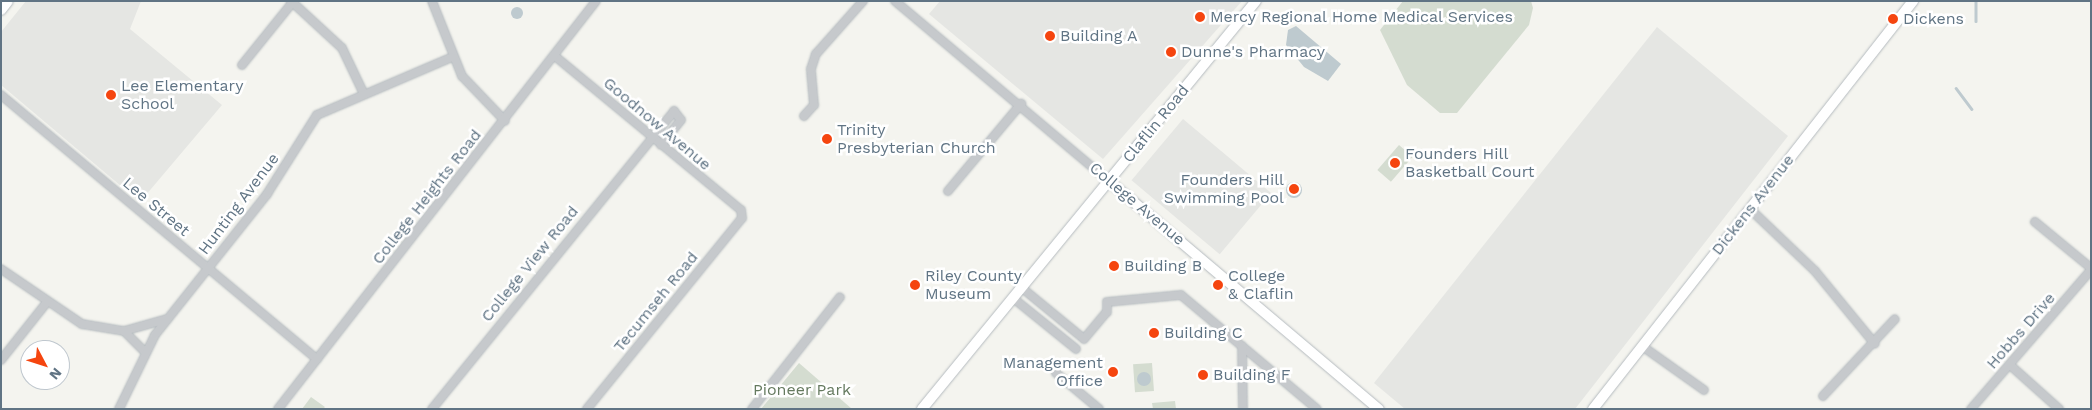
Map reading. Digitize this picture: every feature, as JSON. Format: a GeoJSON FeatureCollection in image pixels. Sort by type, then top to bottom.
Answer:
{"type":"FeatureCollection","features":[{"type":"Feature","properties":{"kind":"street"},"geometry":{"type":"LineString","coordinates":[[1,10],[8,1]]}},
{"type":"Feature","properties":{"kind":"street"},"geometry":{"type":"LineString","coordinates":[[432,1],[452,57],[472,91],[505,121]]}},
{"type":"Feature","properties":{"kind":"street","name":"College Heights Road"},"geometry":{"type":"LineString","coordinates":[[278,409],[556,57],[596,1]]}},
{"type":"Feature","properties":{"kind":"street"},"geometry":{"type":"LineString","coordinates":[[804,116],[814,105],[811,69],[816,54],[863,1]]}},
{"type":"Feature","properties":{"kind":"street","name":"College Avenue"},"geometry":{"type":"LineString","coordinates":[[895,1],[1021,104],[1110,182],[1379,409]]}},
{"type":"Feature","properties":{"kind":"street","name":"Claflin Road"},"geometry":{"type":"LineString","coordinates":[[922,409],[1110,182],[1256,1]]}},
{"type":"Feature","properties":{"kind":"street"},"geometry":{"type":"LineString","coordinates":[[242,65],[292,2],[342,48],[363,92]]}},
{"type":"Feature","properties":{"kind":"street","name":"Dickens Avenue"},"geometry":{"type":"LineString","coordinates":[[1593,409],[1911,2]]}},
{"type":"Feature","properties":{"kind":"street","name":"Hunting Avenue"},"geometry":{"type":"LineString","coordinates":[[119,409],[145,352],[167,319],[208,269],[286,166],[306,126],[328,106],[452,57]]}},
{"type":"Feature","properties":{"kind":"street","name":"Goodnow Avenue"},"geometry":{"type":"LineString","coordinates":[[556,57],[741,210]]}},
{"type":"Feature","properties":{"kind":"street","name":"Lee Street"},"geometry":{"type":"LineString","coordinates":[[1,95],[317,360]]}},
{"type":"Feature","properties":{"kind":"street"},"geometry":{"type":"LineString","coordinates":[[948,191],[1021,104]]}},
{"type":"Feature","properties":{"kind":"street","name":"College View Road"},"geometry":{"type":"LineString","coordinates":[[432,409],[650,136],[672,111],[679,113],[680,123],[661,145]]}},
{"type":"Feature","properties":{"kind":"street"},"geometry":{"type":"LineString","coordinates":[[1750,209],[1815,271],[1875,344]]}},
{"type":"Feature","properties":{"kind":"street","name":"Tecumseh Road"},"geometry":{"type":"LineString","coordinates":[[587,409],[742,218],[741,210]]}},
{"type":"Feature","properties":{"kind":"street"},"geometry":{"type":"LineString","coordinates":[[2036,222],[2091,269]]}},
{"type":"Feature","properties":{"kind":"street"},"geometry":{"type":"LineString","coordinates":[[1,269],[82,324],[124,331],[167,319]]}},
{"type":"Feature","properties":{"kind":"street","name":"Hobbs Drive"},"geometry":{"type":"LineString","coordinates":[[1971,409],[2091,269]]}},
{"type":"Feature","properties":{"kind":"street"},"geometry":{"type":"LineString","coordinates":[[1022,288],[1084,339],[1107,312],[1107,302],[1181,295],[1317,409]]}},
{"type":"Feature","properties":{"kind":"street"},"geometry":{"type":"LineString","coordinates":[[752,409],[840,297]]}},
{"type":"Feature","properties":{"kind":"street"},"geometry":{"type":"LineString","coordinates":[[1014,298],[1076,349]]}},
{"type":"Feature","properties":{"kind":"street"},"geometry":{"type":"LineString","coordinates":[[1,360],[48,301]]}},
{"type":"Feature","properties":{"kind":"street"},"geometry":{"type":"LineString","coordinates":[[1823,396],[1875,344],[1895,319]]}},
{"type":"Feature","properties":{"kind":"street"},"geometry":{"type":"LineString","coordinates":[[124,331],[145,352]]}},
{"type":"Feature","properties":{"kind":"street"},"geometry":{"type":"LineString","coordinates":[[1242,346],[1243,409]]}},
{"type":"Feature","properties":{"kind":"street"},"geometry":{"type":"LineString","coordinates":[[1642,346],[1704,390]]}},
{"type":"Feature","properties":{"kind":"street"},"geometry":{"type":"LineString","coordinates":[[2010,365],[2059,409]]}},
{"type":"Feature","properties":{"kind":"street"},"geometry":{"type":"LineString","coordinates":[[1056,373],[1100,409]]}},
{"type":"Feature","properties":{"kind":"shaded area","name":"Lee Elementary School"},"geometry":{"type":"Polygon","coordinates":[[[26,1],[141,1],[130,29],[222,105],[140,202],[1,85],[1,32],[26,1]]]}},
{"type":"Feature","properties":{"kind":"shaded area"},"geometry":{"type":"Polygon","coordinates":[[[940,1],[1242,1],[1103,159],[929,14],[940,1]]]}},
{"type":"Feature","properties":{"kind":"shaded area"},"geometry":{"type":"Polygon","coordinates":[[[517,7],[523,13],[517,19],[511,13],[517,7]]]}},
{"type":"Feature","properties":{"kind":"shaded area"},"geometry":{"type":"Polygon","coordinates":[[[1296,26],[1341,64],[1328,81],[1304,67],[1286,45],[1288,30],[1296,26]]]}},
{"type":"Feature","properties":{"kind":"shaded area"},"geometry":{"type":"Polygon","coordinates":[[[1657,27],[1788,136],[1575,409],[1405,409],[1374,383],[1657,27]]]}},
{"type":"Feature","properties":{"kind":"shaded area"},"geometry":{"type":"Polygon","coordinates":[[[1183,119],[1271,193],[1220,254],[1132,180],[1183,119]]]}},
{"type":"Feature","properties":{"kind":"shaded area","name":"Founders Hill Swimming Pool"},"geometry":{"type":"Polygon","coordinates":[[[1294,182],[1300,184],[1302,190],[1300,196],[1294,198],[1288,196],[1286,190],[1288,184],[1294,182]]]}},
{"type":"Feature","properties":{"kind":"shaded area"},"geometry":{"type":"Polygon","coordinates":[[[1144,372],[1149,374],[1151,379],[1149,384],[1144,386],[1139,384],[1137,379],[1139,374],[1144,372]]]}},
{"type":"Feature","properties":{"kind":"green space"},"geometry":{"type":"Polygon","coordinates":[[[1403,1],[1531,1],[1533,8],[1529,25],[1457,113],[1440,113],[1407,85],[1380,30],[1403,1]]]}},
{"type":"Feature","properties":{"kind":"green space","name":"Founders Hill Basketball Court"},"geometry":{"type":"Polygon","coordinates":[[[1399,145],[1413,157],[1391,182],[1377,170],[1399,145]]]}},
{"type":"Feature","properties":{"kind":"green space","name":"Pioneer Park"},"geometry":{"type":"Polygon","coordinates":[[[799,363],[852,409],[761,409],[799,363]]]}},
{"type":"Feature","properties":{"kind":"green space"},"geometry":{"type":"Polygon","coordinates":[[[1152,363],[1154,391],[1135,392],[1133,364],[1152,363]]]}},
{"type":"Feature","properties":{"kind":"green space"},"geometry":{"type":"Polygon","coordinates":[[[311,397],[325,407],[323,409],[302,409],[311,397]]]}},
{"type":"Feature","properties":{"kind":"green space"},"geometry":{"type":"Polygon","coordinates":[[[1175,401],[1176,409],[1153,409],[1152,403],[1175,401]]]}},
{"type":"Feature","properties":{"kind":"waterway"},"geometry":{"type":"LineString","coordinates":[[1976,1],[1976,21]]}},
{"type":"Feature","properties":{"kind":"waterway"},"geometry":{"type":"LineString","coordinates":[[1956,88],[1972,109]]}},
{"type":"Feature","properties":{"kind":"place","name":"Mercy Regional Home Medical Services"},"geometry":{"type":"Point","coordinates":[1200,17]}},
{"type":"Feature","properties":{"kind":"place","name":"Dickens"},"geometry":{"type":"Point","coordinates":[1893,19]}},
{"type":"Feature","properties":{"kind":"place","name":"Building A"},"geometry":{"type":"Point","coordinates":[1050,36]}},
{"type":"Feature","properties":{"kind":"place","name":"Dunne's Pharmacy"},"geometry":{"type":"Point","coordinates":[1171,52]}},
{"type":"Feature","properties":{"kind":"place","name":"Lee Elementary School"},"geometry":{"type":"Point","coordinates":[111,95]}},
{"type":"Feature","properties":{"kind":"place","name":"Trinity Presbyterian Church"},"geometry":{"type":"Point","coordinates":[827,139]}},
{"type":"Feature","properties":{"kind":"place","name":"Founders Hill Basketball Court"},"geometry":{"type":"Point","coordinates":[1395,163]}},
{"type":"Feature","properties":{"kind":"place","name":"Founders Hill Swimming Pool"},"geometry":{"type":"Point","coordinates":[1294,189]}},
{"type":"Feature","properties":{"kind":"place","name":"Building B"},"geometry":{"type":"Point","coordinates":[1114,266]}},
{"type":"Feature","properties":{"kind":"place","name":"Riley County Museum"},"geometry":{"type":"Point","coordinates":[915,285]}},
{"type":"Feature","properties":{"kind":"place","name":"College & Claflin"},"geometry":{"type":"Point","coordinates":[1218,285]}},
{"type":"Feature","properties":{"kind":"place","name":"Building C"},"geometry":{"type":"Point","coordinates":[1154,333]}},
{"type":"Feature","properties":{"kind":"place","name":"Management Office"},"geometry":{"type":"Point","coordinates":[1113,372]}},
{"type":"Feature","properties":{"kind":"place","name":"Building F"},"geometry":{"type":"Point","coordinates":[1203,375]}}]}
